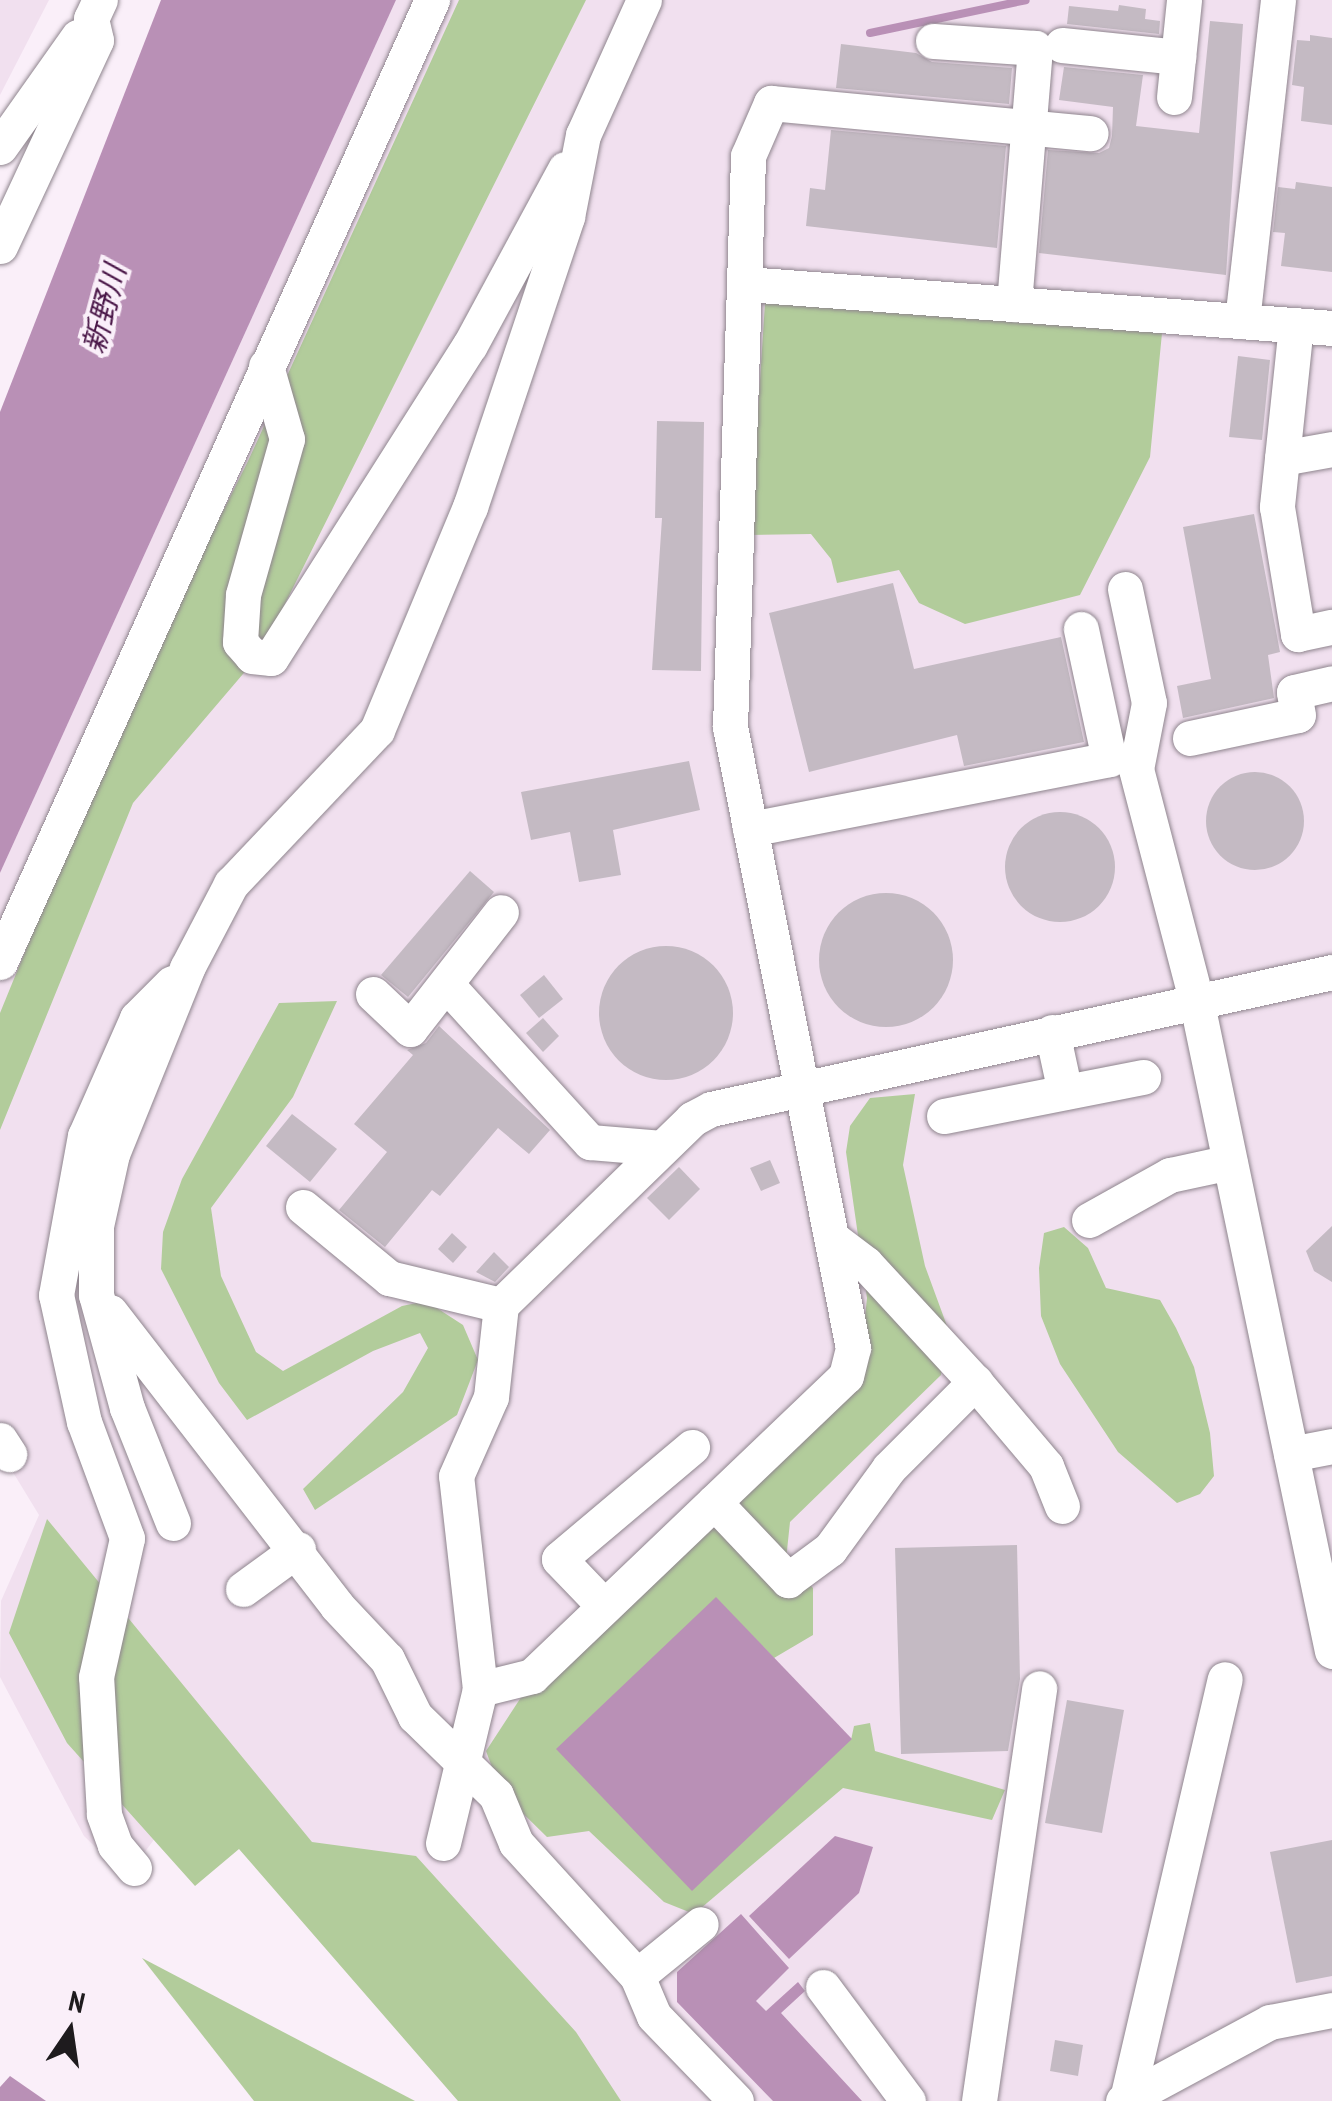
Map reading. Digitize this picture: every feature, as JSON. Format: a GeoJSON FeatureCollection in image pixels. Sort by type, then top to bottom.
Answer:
{"type":"FeatureCollection","features":[{"type":"Feature","properties":{"kind":"street"},"geometry":{"type":"LineString","coordinates":[[0,962],[432,0]]}},
{"type":"Feature","properties":{"kind":"street"},"geometry":{"type":"LineString","coordinates":[[266,366],[286,439],[243,595],[240,642],[252,656],[271,658],[470,344],[583,136],[644,0]]}},
{"type":"Feature","properties":{"kind":"street"},"geometry":{"type":"LineString","coordinates":[[1174,97],[1184,0]]}},
{"type":"Feature","properties":{"kind":"street"},"geometry":{"type":"LineString","coordinates":[[1242,321],[1278,0]]}},
{"type":"Feature","properties":{"kind":"street"},"geometry":{"type":"LineString","coordinates":[[0,146],[95,9]]}},
{"type":"Feature","properties":{"kind":"street"},"geometry":{"type":"LineString","coordinates":[[0,246],[96,40],[95,9]]}},
{"type":"Feature","properties":{"kind":"street"},"geometry":{"type":"LineString","coordinates":[[934,40],[1035,48],[1014,304]]}},
{"type":"Feature","properties":{"kind":"street"},"geometry":{"type":"LineString","coordinates":[[1062,45],[1178,57]]}},
{"type":"Feature","properties":{"kind":"street"},"geometry":{"type":"LineString","coordinates":[[480,1688],[532,1676],[846,1376],[854,1348],[730,727],[748,156],[771,104],[1092,134]]}},
{"type":"Feature","properties":{"kind":"street"},"geometry":{"type":"LineString","coordinates":[[173,1523],[127,1408],[96,1296],[96,1226],[112,1154],[187,968],[231,884],[377,730],[470,506],[567,217],[583,136]]}},
{"type":"Feature","properties":{"kind":"street"},"geometry":{"type":"LineString","coordinates":[[746,284],[1332,328]]}},
{"type":"Feature","properties":{"kind":"street"},"geometry":{"type":"LineString","coordinates":[[1296,325],[1277,507],[1298,634],[1332,627]]}},
{"type":"Feature","properties":{"kind":"street"},"geometry":{"type":"LineString","coordinates":[[1282,458],[1332,449]]}},
{"type":"Feature","properties":{"kind":"street"},"geometry":{"type":"LineString","coordinates":[[1126,590],[1149,703],[1136,768],[1196,999],[1332,1651]]}},
{"type":"Feature","properties":{"kind":"street"},"geometry":{"type":"LineString","coordinates":[[750,829],[1109,758],[1081,629]]}},
{"type":"Feature","properties":{"kind":"street"},"geometry":{"type":"LineString","coordinates":[[1190,738],[1298,715],[1294,692],[1332,683]]}},
{"type":"Feature","properties":{"kind":"street"},"geometry":{"type":"LineString","coordinates":[[373,994],[410,1029],[501,912]]}},
{"type":"Feature","properties":{"kind":"street"},"geometry":{"type":"LineString","coordinates":[[134,1868],[115,1846],[104,1814],[96,1677],[128,1538],[84,1422],[56,1295],[85,1136],[137,1018],[187,968]]}},
{"type":"Feature","properties":{"kind":"street"},"geometry":{"type":"LineString","coordinates":[[443,1843],[464,1768],[480,1688],[456,1476],[492,1398],[502,1305],[662,1148],[711,1108],[1332,972]]}},
{"type":"Feature","properties":{"kind":"street"},"geometry":{"type":"LineString","coordinates":[[446,984],[590,1142],[662,1148]]}},
{"type":"Feature","properties":{"kind":"street"},"geometry":{"type":"LineString","coordinates":[[1052,1032],[1065,1092]]}},
{"type":"Feature","properties":{"kind":"street"},"geometry":{"type":"LineString","coordinates":[[944,1116],[1143,1077]]}},
{"type":"Feature","properties":{"kind":"street"},"geometry":{"type":"LineString","coordinates":[[1089,1220],[1170,1175],[1230,1162]]}},
{"type":"Feature","properties":{"kind":"street"},"geometry":{"type":"LineString","coordinates":[[303,1207],[389,1278],[502,1305]]}},
{"type":"Feature","properties":{"kind":"street"},"geometry":{"type":"LineString","coordinates":[[833,1239],[866,1264],[975,1382],[1046,1466],[1062,1506]]}},
{"type":"Feature","properties":{"kind":"street"},"geometry":{"type":"LineString","coordinates":[[96,1296],[298,1550],[337,1606],[387,1660],[414,1716],[496,1795],[516,1843],[637,1976],[654,2016],[736,2101]]}},
{"type":"Feature","properties":{"kind":"street"},"geometry":{"type":"LineString","coordinates":[[714,1502],[788,1580],[830,1549],[890,1468],[975,1382]]}},
{"type":"Feature","properties":{"kind":"street"},"geometry":{"type":"LineString","coordinates":[[604,1606],[559,1559],[692,1446]]}},
{"type":"Feature","properties":{"kind":"street"},"geometry":{"type":"LineString","coordinates":[[1291,1454],[1332,1446]]}},
{"type":"Feature","properties":{"kind":"street"},"geometry":{"type":"LineString","coordinates":[[244,1588],[298,1550]]}},
{"type":"Feature","properties":{"kind":"street"},"geometry":{"type":"LineString","coordinates":[[1125,2100],[1225,1679]]}},
{"type":"Feature","properties":{"kind":"street"},"geometry":{"type":"LineString","coordinates":[[978,2101],[1039,1688]]}},
{"type":"Feature","properties":{"kind":"street"},"geometry":{"type":"LineString","coordinates":[[637,1976],[702,1924]]}},
{"type":"Feature","properties":{"kind":"street"},"geometry":{"type":"LineString","coordinates":[[823,1987],[908,2101]]}},
{"type":"Feature","properties":{"kind":"street"},"geometry":{"type":"LineString","coordinates":[[1125,2100],[1270,2022],[1332,2010]]}},
{"type":"Feature","properties":{"kind":"shaded area"},"geometry":{"type":"Polygon","coordinates":[[[0,0],[49,0],[0,95],[0,0]]]}},
{"type":"Feature","properties":{"kind":"shaded area"},"geometry":{"type":"Polygon","coordinates":[[[396,0],[1332,0],[1332,2101],[550,2101],[320,1861],[225,1745],[126,1877],[84,1836],[0,1677],[1,1601],[39,1515],[0,1451],[0,873],[396,0]]]}},
{"type":"Feature","properties":{"kind":"green space"},"geometry":{"type":"Polygon","coordinates":[[[459,0],[586,0],[260,654],[133,803],[0,1130],[0,1013],[125,707],[248,461],[459,0]]]}},
{"type":"Feature","properties":{"kind":"green space"},"geometry":{"type":"Polygon","coordinates":[[[765,303],[1162,333],[1150,457],[1080,595],[965,624],[919,603],[899,570],[837,583],[831,559],[811,534],[750,535],[765,303]]]}},
{"type":"Feature","properties":{"kind":"green space"},"geometry":{"type":"Polygon","coordinates":[[[337,1001],[293,1097],[211,1208],[221,1276],[256,1352],[283,1371],[402,1306],[426,1301],[463,1325],[478,1360],[457,1415],[315,1510],[303,1489],[403,1392],[428,1348],[420,1333],[373,1351],[247,1420],[219,1383],[161,1269],[163,1232],[182,1179],[279,1003],[337,1001]]]}},
{"type":"Feature","properties":{"kind":"green space"},"geometry":{"type":"Polygon","coordinates":[[[915,1094],[903,1165],[925,1266],[947,1326],[941,1375],[790,1522],[786,1560],[813,1588],[813,1635],[774,1658],[715,1597],[851,1740],[854,1726],[870,1723],[875,1751],[1005,1790],[992,1820],[843,1788],[694,1914],[664,1902],[589,1831],[547,1837],[501,1792],[486,1751],[531,1682],[859,1374],[867,1298],[846,1152],[850,1126],[870,1098],[915,1094]]]}},
{"type":"Feature","properties":{"kind":"green space"},"geometry":{"type":"Polygon","coordinates":[[[1064,1227],[1088,1248],[1106,1288],[1160,1300],[1176,1328],[1194,1367],[1210,1433],[1214,1476],[1200,1494],[1177,1503],[1118,1452],[1060,1364],[1041,1316],[1039,1268],[1044,1233],[1064,1227]]]}},
{"type":"Feature","properties":{"kind":"green space"},"geometry":{"type":"Polygon","coordinates":[[[47,1519],[312,1842],[416,1856],[576,2032],[621,2101],[458,2101],[239,1849],[195,1886],[67,1743],[9,1633],[47,1519]]]}},
{"type":"Feature","properties":{"kind":"green space"},"geometry":{"type":"Polygon","coordinates":[[[142,1958],[415,2101],[254,2101],[142,1958]]]}},
{"type":"Feature","properties":{"kind":"water","name":"新野川"},"geometry":{"type":"Polygon","coordinates":[[[161,0],[396,0],[0,873],[0,412],[161,0]]]}},
{"type":"Feature","properties":{"kind":"water"},"geometry":{"type":"Polygon","coordinates":[[[716,1597],[852,1739],[692,1891],[556,1749],[716,1597]]]}},
{"type":"Feature","properties":{"kind":"water"},"geometry":{"type":"Polygon","coordinates":[[[835,1836],[873,1847],[859,1893],[789,1959],[749,1916],[835,1836]]]}},
{"type":"Feature","properties":{"kind":"water"},"geometry":{"type":"Polygon","coordinates":[[[741,1914],[789,1968],[756,2001],[766,2011],[798,1982],[805,1991],[781,2013],[862,2101],[773,2101],[677,2002],[677,1972],[741,1914]]]}},
{"type":"Feature","properties":{"kind":"water"},"geometry":{"type":"Polygon","coordinates":[[[10,2076],[46,2101],[0,2101],[0,2087],[10,2076]]]}},
{"type":"Feature","properties":{"kind":"building"},"geometry":{"type":"Polygon","coordinates":[[[1119,5],[1146,9],[1145,19],[1160,21],[1159,34],[1067,24],[1069,6],[1118,11],[1119,5]]]}},
{"type":"Feature","properties":{"kind":"building"},"geometry":{"type":"Polygon","coordinates":[[[1210,21],[1243,24],[1226,275],[1039,253],[1048,150],[1099,153],[1109,148],[1112,136],[1113,107],[1059,100],[1064,67],[1143,75],[1136,126],[1199,133],[1210,21]]]}},
{"type":"Feature","properties":{"kind":"building"},"geometry":{"type":"Polygon","coordinates":[[[1310,35],[1332,38],[1332,125],[1301,121],[1304,87],[1292,85],[1297,40],[1310,41],[1310,35]]]}},
{"type":"Feature","properties":{"kind":"building"},"geometry":{"type":"Polygon","coordinates":[[[841,44],[916,53],[932,62],[1012,68],[1009,104],[836,88],[841,44]]]}},
{"type":"Feature","properties":{"kind":"building"},"geometry":{"type":"Polygon","coordinates":[[[831,130],[1006,146],[997,248],[806,226],[810,188],[825,190],[831,130]]]}},
{"type":"Feature","properties":{"kind":"building"},"geometry":{"type":"Polygon","coordinates":[[[1296,182],[1332,187],[1332,272],[1281,266],[1285,233],[1273,232],[1278,187],[1295,189],[1296,182]]]}},
{"type":"Feature","properties":{"kind":"building"},"geometry":{"type":"Polygon","coordinates":[[[1238,356],[1270,360],[1262,440],[1229,437],[1238,356]]]}},
{"type":"Feature","properties":{"kind":"building"},"geometry":{"type":"Polygon","coordinates":[[[657,421],[704,422],[701,671],[652,670],[662,518],[655,518],[657,421]]]}},
{"type":"Feature","properties":{"kind":"building"},"geometry":{"type":"Polygon","coordinates":[[[1254,514],[1280,652],[1268,655],[1274,698],[1183,718],[1177,686],[1211,679],[1183,527],[1254,514]]]}},
{"type":"Feature","properties":{"kind":"building"},"geometry":{"type":"Polygon","coordinates":[[[893,583],[914,669],[1061,637],[1084,742],[964,766],[957,735],[809,772],[769,613],[893,583]]]}},
{"type":"Feature","properties":{"kind":"building"},"geometry":{"type":"Polygon","coordinates":[[[689,761],[700,810],[613,830],[621,875],[579,882],[570,832],[531,840],[521,792],[689,761]]]}},
{"type":"Feature","properties":{"kind":"building"},"geometry":{"type":"Polygon","coordinates":[[[1255,772],[1274,776],[1290,786],[1300,802],[1304,821],[1300,840],[1290,856],[1274,866],[1255,870],[1236,866],[1220,856],[1210,840],[1206,821],[1210,802],[1220,786],[1236,776],[1255,772]]]}},
{"type":"Feature","properties":{"kind":"building"},"geometry":{"type":"Polygon","coordinates":[[[1060,812],[1081,817],[1099,828],[1110,846],[1115,867],[1110,888],[1099,906],[1081,917],[1060,922],[1039,917],[1021,906],[1010,888],[1005,867],[1010,846],[1021,828],[1039,817],[1060,812]]]}},
{"type":"Feature","properties":{"kind":"building"},"geometry":{"type":"Polygon","coordinates":[[[470,871],[494,892],[408,997],[381,975],[470,871]]]}},
{"type":"Feature","properties":{"kind":"building"},"geometry":{"type":"Polygon","coordinates":[[[886,893],[912,898],[934,912],[948,934],[953,960],[948,986],[934,1008],[912,1022],[886,1027],[860,1022],[838,1008],[824,986],[819,960],[824,934],[838,912],[860,898],[886,893]]]}},
{"type":"Feature","properties":{"kind":"building"},"geometry":{"type":"Polygon","coordinates":[[[666,946],[692,951],[714,965],[728,987],[733,1013],[728,1039],[714,1061],[692,1075],[666,1080],[640,1075],[618,1061],[604,1039],[599,1013],[604,987],[618,965],[640,951],[666,946]]]}},
{"type":"Feature","properties":{"kind":"building"},"geometry":{"type":"Polygon","coordinates":[[[544,975],[563,999],[539,1018],[520,995],[544,975]]]}},
{"type":"Feature","properties":{"kind":"building"},"geometry":{"type":"Polygon","coordinates":[[[543,1018],[559,1036],[543,1052],[526,1033],[543,1018]]]}},
{"type":"Feature","properties":{"kind":"building"},"geometry":{"type":"Polygon","coordinates":[[[439,1026],[550,1130],[529,1154],[498,1128],[440,1196],[432,1190],[385,1247],[339,1210],[387,1152],[354,1124],[413,1055],[407,1050],[426,1043],[439,1026]]]}},
{"type":"Feature","properties":{"kind":"building"},"geometry":{"type":"Polygon","coordinates":[[[292,1114],[337,1149],[310,1182],[266,1146],[292,1114]]]}},
{"type":"Feature","properties":{"kind":"building"},"geometry":{"type":"Polygon","coordinates":[[[770,1160],[780,1183],[761,1191],[750,1168],[770,1160]]]}},
{"type":"Feature","properties":{"kind":"building"},"geometry":{"type":"Polygon","coordinates":[[[679,1167],[700,1189],[669,1220],[647,1198],[679,1167]]]}},
{"type":"Feature","properties":{"kind":"building"},"geometry":{"type":"Polygon","coordinates":[[[1332,1226],[1332,1282],[1314,1271],[1306,1251],[1332,1226]]]}},
{"type":"Feature","properties":{"kind":"building"},"geometry":{"type":"Polygon","coordinates":[[[452,1233],[467,1247],[453,1263],[438,1249],[452,1233]]]}},
{"type":"Feature","properties":{"kind":"building"},"geometry":{"type":"Polygon","coordinates":[[[494,1252],[509,1267],[495,1282],[476,1272],[494,1252]]]}},
{"type":"Feature","properties":{"kind":"building"},"geometry":{"type":"Polygon","coordinates":[[[1017,1545],[1020,1679],[1008,1751],[901,1754],[895,1548],[1017,1545]]]}},
{"type":"Feature","properties":{"kind":"building"},"geometry":{"type":"Polygon","coordinates":[[[1067,1700],[1124,1710],[1102,1833],[1045,1823],[1067,1700]]]}},
{"type":"Feature","properties":{"kind":"building"},"geometry":{"type":"Polygon","coordinates":[[[1332,1840],[1332,1976],[1296,1983],[1270,1852],[1332,1840]]]}},
{"type":"Feature","properties":{"kind":"building"},"geometry":{"type":"Polygon","coordinates":[[[1055,2040],[1083,2045],[1078,2076],[1050,2071],[1055,2040]]]}},
{"type":"Feature","properties":{"kind":"waterway"},"geometry":{"type":"LineString","coordinates":[[870,33],[1026,0]]}}]}
